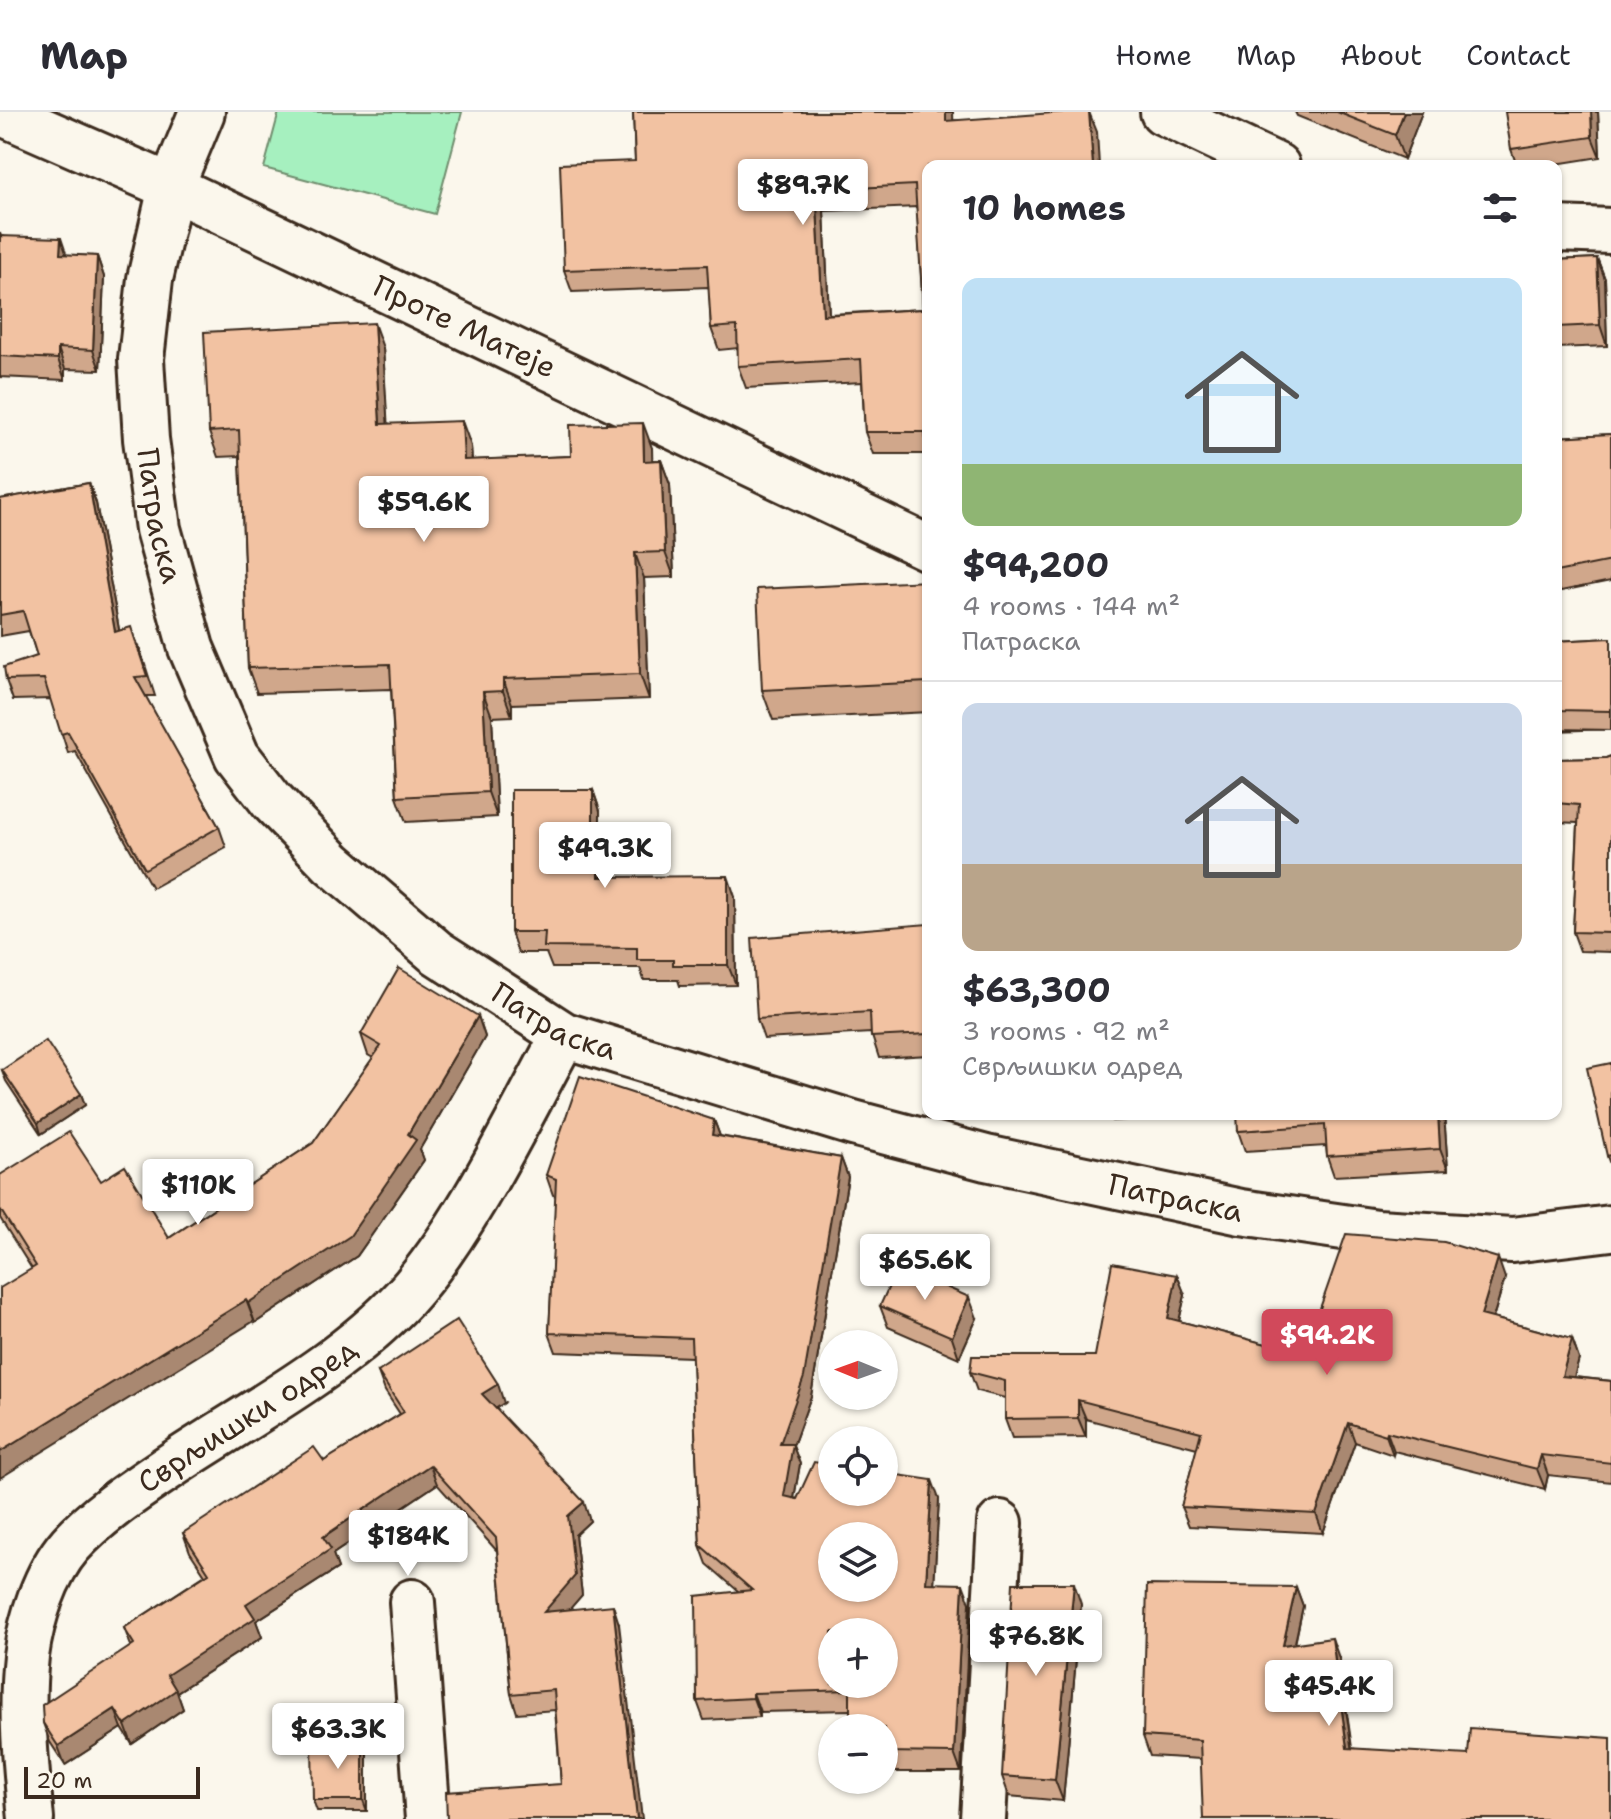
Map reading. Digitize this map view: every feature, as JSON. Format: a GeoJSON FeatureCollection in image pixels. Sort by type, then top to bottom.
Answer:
{"type":"FeatureCollection","features":[{"type":"Feature","properties":{"kind":"street","name":"Проте Матеје"},"geometry":{"type":"LineString","coordinates":[[0,112],[171,187],[922,545]]}},
{"type":"Feature","properties":{"kind":"street","name":"Патраска"},"geometry":{"type":"LineString","coordinates":[[202,112],[171,187],[150,279],[141,359],[146,439],[158,529],[191,648],[237,756],[272,801],[355,883],[436,952],[564,1035],[853,1123],[971,1154],[1241,1212],[1377,1232],[1512,1240],[1611,1228]]}},
{"type":"Feature","properties":{"kind":"street"},"geometry":{"type":"LineString","coordinates":[[1163,112],[1264,160]]}},
{"type":"Feature","properties":{"kind":"street"},"geometry":{"type":"LineString","coordinates":[[1562,229],[1611,231]]}},
{"type":"Feature","properties":{"kind":"street"},"geometry":{"type":"LineString","coordinates":[[1562,754],[1611,752]]}},
{"type":"Feature","properties":{"kind":"street","name":"Сврљишки одред"},"geometry":{"type":"LineString","coordinates":[[31,1819],[22,1717],[26,1655],[50,1576],[69,1546],[103,1513],[154,1477],[344,1353],[405,1297],[462,1217],[564,1035]]}},
{"type":"Feature","properties":{"kind":"street"},"geometry":{"type":"LineString","coordinates":[[983,1819],[1000,1523]]}},
{"type":"Feature","properties":{"kind":"street"},"geometry":{"type":"LineString","coordinates":[[412,1602],[428,1819]]}},
{"type":"Feature","properties":{"kind":"green space"},"geometry":{"type":"Polygon","coordinates":[[[279,112],[462,112],[435,214],[264,168],[279,112]]]}},
{"type":"Feature","properties":{"kind":"building"},"geometry":{"type":"Polygon","coordinates":[[[633,112],[946,112],[946,121],[1089,112],[1093,160],[922,160],[922,294],[915,185],[816,190],[823,315],[922,309],[922,432],[865,432],[861,359],[738,366],[737,326],[711,328],[707,265],[564,270],[560,164],[635,161],[633,112]]]}},
{"type":"Feature","properties":{"kind":"building"},"geometry":{"type":"Polygon","coordinates":[[[1337,112],[1404,112],[1395,135],[1337,112]]]}},
{"type":"Feature","properties":{"kind":"building"},"geometry":{"type":"Polygon","coordinates":[[[1505,112],[1591,112],[1592,137],[1511,149],[1505,112]]]}},
{"type":"Feature","properties":{"kind":"building"},"geometry":{"type":"Polygon","coordinates":[[[0,236],[61,238],[60,254],[97,256],[93,350],[58,348],[58,359],[0,356],[0,236]]]}},
{"type":"Feature","properties":{"kind":"building"},"geometry":{"type":"Polygon","coordinates":[[[1597,258],[1600,325],[1562,327],[1562,260],[1597,258]]]}},
{"type":"Feature","properties":{"kind":"building"},"geometry":{"type":"Polygon","coordinates":[[[374,323],[380,424],[462,421],[464,460],[571,456],[570,425],[643,423],[644,461],[661,460],[665,552],[635,553],[640,674],[503,679],[503,691],[483,692],[488,792],[397,797],[390,664],[248,668],[239,430],[209,432],[204,332],[374,323]]]}},
{"type":"Feature","properties":{"kind":"building"},"geometry":{"type":"Polygon","coordinates":[[[1611,434],[1611,561],[1562,571],[1562,437],[1611,434]]]}},
{"type":"Feature","properties":{"kind":"building"},"geometry":{"type":"Polygon","coordinates":[[[89,483],[115,632],[131,627],[147,676],[135,677],[219,827],[145,869],[68,732],[61,734],[44,679],[6,680],[4,667],[37,656],[23,611],[0,615],[0,499],[89,483]]]}},
{"type":"Feature","properties":{"kind":"building"},"geometry":{"type":"Polygon","coordinates":[[[922,581],[922,682],[762,690],[757,589],[922,581]]]}},
{"type":"Feature","properties":{"kind":"building"},"geometry":{"type":"Polygon","coordinates":[[[1611,638],[1611,711],[1562,710],[1562,641],[1611,638]]]}},
{"type":"Feature","properties":{"kind":"building"},"geometry":{"type":"Polygon","coordinates":[[[1611,756],[1611,933],[1573,932],[1579,805],[1562,804],[1562,759],[1611,756]]]}},
{"type":"Feature","properties":{"kind":"building"},"geometry":{"type":"Polygon","coordinates":[[[511,790],[593,790],[593,868],[599,868],[599,877],[728,876],[728,965],[673,965],[673,960],[637,960],[637,948],[544,947],[545,932],[511,932],[511,790]]]}},
{"type":"Feature","properties":{"kind":"building"},"geometry":{"type":"Polygon","coordinates":[[[922,924],[922,1034],[871,1037],[870,1012],[757,1019],[752,938],[922,924]]]}},
{"type":"Feature","properties":{"kind":"building"},"geometry":{"type":"Polygon","coordinates":[[[399,968],[478,1016],[408,1134],[416,1140],[350,1236],[248,1303],[246,1300],[0,1452],[0,1288],[36,1266],[0,1209],[0,1175],[69,1132],[101,1181],[125,1166],[169,1238],[313,1143],[381,1046],[361,1034],[399,968]]]}},
{"type":"Feature","properties":{"kind":"building"},"geometry":{"type":"Polygon","coordinates":[[[46,1041],[81,1094],[38,1123],[2,1070],[46,1041]]]}},
{"type":"Feature","properties":{"kind":"building"},"geometry":{"type":"Polygon","coordinates":[[[1611,1063],[1611,1155],[1607,1156],[1587,1068],[1611,1063]]]}},
{"type":"Feature","properties":{"kind":"building"},"geometry":{"type":"Polygon","coordinates":[[[580,1076],[714,1120],[712,1135],[841,1158],[804,1377],[780,1444],[793,1444],[784,1496],[797,1499],[814,1462],[818,1463],[818,1506],[898,1506],[898,1475],[932,1480],[926,1583],[963,1584],[954,1753],[898,1752],[898,1714],[850,1714],[850,1698],[898,1698],[898,1618],[818,1618],[818,1691],[753,1693],[753,1698],[697,1701],[696,1596],[752,1590],[700,1545],[691,1338],[549,1333],[556,1179],[546,1175],[580,1076]]]}},
{"type":"Feature","properties":{"kind":"building"},"geometry":{"type":"Polygon","coordinates":[[[1237,1120],[1438,1120],[1440,1149],[1327,1156],[1325,1125],[1238,1131],[1237,1120]]]}},
{"type":"Feature","properties":{"kind":"building"},"geometry":{"type":"Polygon","coordinates":[[[1346,1234],[1444,1242],[1498,1258],[1481,1315],[1572,1339],[1562,1376],[1611,1381],[1611,1463],[1541,1455],[1537,1469],[1387,1432],[1386,1435],[1348,1423],[1316,1514],[1181,1507],[1201,1432],[1078,1400],[1078,1418],[1005,1419],[1005,1381],[970,1372],[972,1356],[1095,1356],[1112,1263],[1177,1275],[1168,1318],[1304,1354],[1346,1234]]]}},
{"type":"Feature","properties":{"kind":"building"},"geometry":{"type":"Polygon","coordinates":[[[898,1266],[969,1297],[952,1337],[880,1306],[898,1266]]]}},
{"type":"Feature","properties":{"kind":"building"},"geometry":{"type":"Polygon","coordinates":[[[457,1320],[498,1384],[482,1394],[584,1502],[568,1516],[575,1576],[544,1612],[613,1605],[637,1819],[447,1819],[446,1792],[561,1784],[554,1690],[511,1694],[496,1538],[430,1465],[323,1537],[331,1549],[246,1604],[255,1618],[167,1675],[176,1690],[125,1725],[115,1709],[58,1746],[43,1723],[42,1705],[134,1644],[124,1628],[209,1573],[183,1533],[314,1447],[324,1461],[404,1412],[378,1372],[457,1320]]]}},
{"type":"Feature","properties":{"kind":"building"},"geometry":{"type":"Polygon","coordinates":[[[1013,1583],[1074,1583],[1055,1780],[1002,1776],[1013,1583]]]}},
{"type":"Feature","properties":{"kind":"building"},"geometry":{"type":"Polygon","coordinates":[[[1147,1585],[1296,1587],[1283,1645],[1332,1638],[1347,1748],[1468,1755],[1470,1728],[1611,1738],[1611,1819],[1203,1819],[1200,1740],[1143,1736],[1147,1585]]]}},
{"type":"Feature","properties":{"kind":"building"},"geometry":{"type":"Polygon","coordinates":[[[363,1741],[363,1800],[313,1800],[312,1742],[363,1741]]]}}]}
